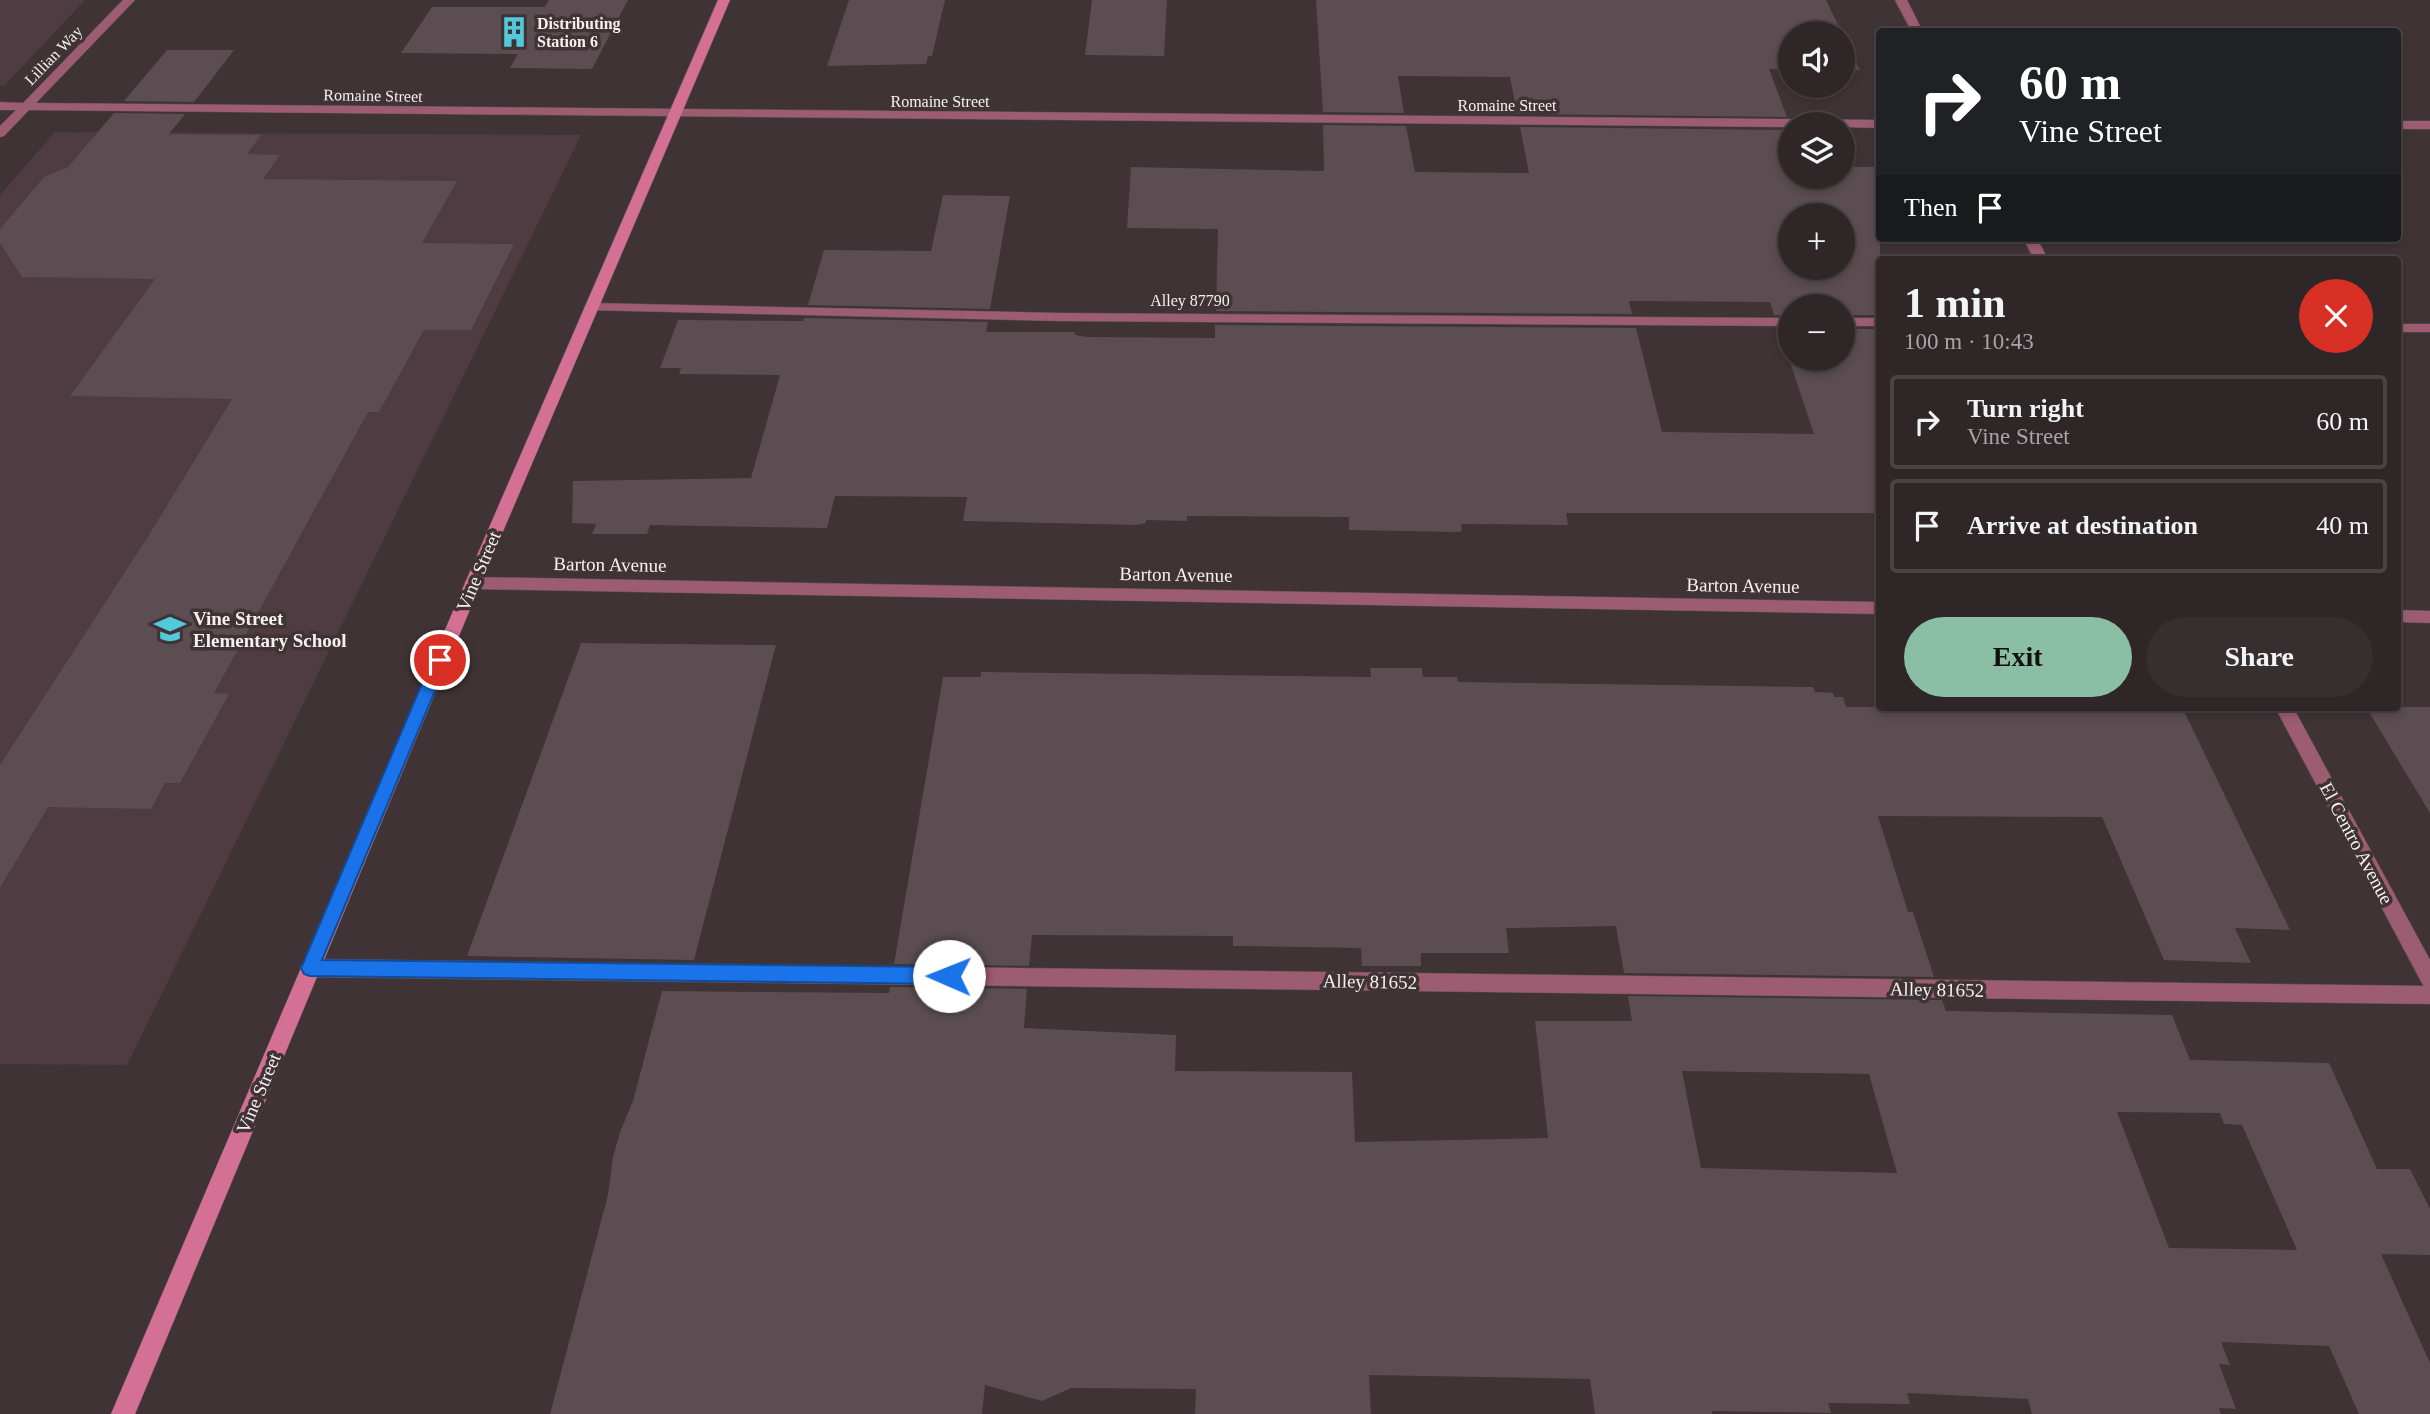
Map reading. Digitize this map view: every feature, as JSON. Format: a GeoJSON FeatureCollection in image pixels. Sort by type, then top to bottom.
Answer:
{"type":"FeatureCollection","features":[{"type":"Feature","properties":{"kind":"main road","name":"Vine Street"},"geometry":{"type":"LineString","coordinates":[[123,1414],[473,583],[724,0]]}},
{"type":"Feature","properties":{"kind":"street","name":"Lillian Way"},"geometry":{"type":"LineString","coordinates":[[0,133],[129,0]]}},
{"type":"Feature","properties":{"kind":"street"},"geometry":{"type":"LineString","coordinates":[[1901,0],[1916,28]]}},
{"type":"Feature","properties":{"kind":"street","name":"Romaine Street"},"geometry":{"type":"LineString","coordinates":[[0,106],[673,115],[1876,124]]}},
{"type":"Feature","properties":{"kind":"street"},"geometry":{"type":"LineString","coordinates":[[2401,125],[2430,125]]}},
{"type":"Feature","properties":{"kind":"street","name":"Alley 87790"},"geometry":{"type":"LineString","coordinates":[[591,307],[1059,317],[1778,321]]}},
{"type":"Feature","properties":{"kind":"street"},"geometry":{"type":"LineString","coordinates":[[1855,322],[1876,322]]}},
{"type":"Feature","properties":{"kind":"street"},"geometry":{"type":"LineString","coordinates":[[2401,328],[2430,328]]}},
{"type":"Feature","properties":{"kind":"street","name":"Barton Avenue"},"geometry":{"type":"LineString","coordinates":[[473,583],[1876,608]]}},
{"type":"Feature","properties":{"kind":"street"},"geometry":{"type":"LineString","coordinates":[[2401,616],[2430,617]]}},
{"type":"Feature","properties":{"kind":"street","name":"El Centro Avenue"},"geometry":{"type":"LineString","coordinates":[[2286,711],[2430,979]]}},
{"type":"Feature","properties":{"kind":"street","name":"Alley 81652"},"geometry":{"type":"LineString","coordinates":[[310,968],[2430,995]]}},
{"type":"Feature","properties":{"kind":"shaded area"},"geometry":{"type":"Polygon","coordinates":[[[0,0],[85,0],[4,86],[0,85],[0,0]]]}},
{"type":"Feature","properties":{"kind":"shaded area","name":"Vine Street Elementary School"},"geometry":{"type":"Polygon","coordinates":[[[55,132],[581,135],[127,1065],[0,1064],[0,195],[55,132]]]}},
{"type":"Feature","properties":{"kind":"building","name":"Distributing Station 6"},"geometry":{"type":"Polygon","coordinates":[[[549,0],[628,0],[592,69],[510,68],[518,54],[401,53],[432,7],[545,7],[549,0]]]}},
{"type":"Feature","properties":{"kind":"building"},"geometry":{"type":"Polygon","coordinates":[[[849,0],[945,0],[932,56],[928,56],[926,64],[827,66],[849,0]]]}},
{"type":"Feature","properties":{"kind":"building"},"geometry":{"type":"Polygon","coordinates":[[[1092,0],[1167,0],[1164,56],[1085,55],[1092,0]]]}},
{"type":"Feature","properties":{"kind":"building"},"geometry":{"type":"Polygon","coordinates":[[[1316,0],[1826,0],[1836,21],[1778,21],[1778,69],[1769,69],[1785,112],[1778,112],[1778,117],[1517,114],[1510,77],[1398,76],[1404,113],[1323,112],[1316,0]]]}},
{"type":"Feature","properties":{"kind":"building"},"geometry":{"type":"Polygon","coordinates":[[[167,50],[234,50],[194,102],[124,101],[167,50]]]}},
{"type":"Feature","properties":{"kind":"building"},"geometry":{"type":"Polygon","coordinates":[[[114,113],[185,114],[169,134],[261,135],[247,154],[280,155],[263,179],[457,181],[422,243],[514,244],[471,330],[424,330],[379,412],[368,412],[214,693],[229,694],[180,783],[165,783],[151,809],[48,807],[0,888],[0,765],[149,535],[232,399],[70,396],[155,279],[22,277],[0,243],[0,229],[44,177],[68,167],[114,113]]]}},
{"type":"Feature","properties":{"kind":"building"},"geometry":{"type":"Polygon","coordinates":[[[1323,125],[1406,126],[1415,172],[1529,173],[1520,127],[1778,130],[1778,189],[1855,189],[1855,167],[1876,167],[1876,242],[1880,242],[1880,256],[1876,256],[1876,315],[1855,315],[1855,294],[1778,294],[1778,315],[1774,315],[1770,302],[1629,301],[1632,314],[1216,311],[1218,229],[1127,228],[1131,167],[1324,171],[1323,125]]]}},
{"type":"Feature","properties":{"kind":"building"},"geometry":{"type":"Polygon","coordinates":[[[943,195],[1010,196],[990,309],[808,305],[824,250],[931,251],[943,195]]]}},
{"type":"Feature","properties":{"kind":"building"},"geometry":{"type":"Polygon","coordinates":[[[804,318],[988,322],[986,332],[1075,332],[1075,335],[1087,337],[1215,338],[1215,325],[1636,328],[1662,432],[1814,434],[1793,371],[1855,371],[1855,329],[1876,329],[1876,513],[1566,513],[1568,525],[1461,524],[1462,531],[1458,532],[1349,530],[1349,517],[1187,516],[1187,521],[1146,520],[1146,523],[1137,525],[963,521],[967,497],[835,496],[827,528],[650,525],[647,534],[592,534],[596,524],[572,523],[573,481],[751,478],[780,375],[679,374],[681,368],[660,368],[678,320],[803,321],[804,318]]]}},
{"type":"Feature","properties":{"kind":"building"},"geometry":{"type":"Polygon","coordinates":[[[581,643],[776,645],[694,960],[467,956],[581,643]]]}},
{"type":"Feature","properties":{"kind":"building"},"geometry":{"type":"Polygon","coordinates":[[[1370,668],[1422,668],[1423,677],[1457,677],[1458,682],[1813,687],[1815,692],[1833,693],[1834,697],[1843,697],[1846,707],[1876,707],[1876,711],[2184,711],[2290,930],[2235,928],[2251,963],[2164,960],[2102,817],[1878,816],[1908,912],[1913,912],[1934,977],[1624,973],[1616,926],[1506,928],[1509,953],[1421,953],[1421,966],[1362,966],[1361,948],[1233,946],[1233,936],[1032,935],[1029,966],[894,964],[943,677],[981,677],[981,672],[1371,677],[1370,668]]]}},
{"type":"Feature","properties":{"kind":"building"},"geometry":{"type":"Polygon","coordinates":[[[2401,707],[2430,707],[2430,813],[2368,711],[2401,711],[2401,707]]]}},
{"type":"Feature","properties":{"kind":"building"},"geometry":{"type":"Polygon","coordinates":[[[890,987],[1027,989],[1024,1028],[1176,1035],[1175,1071],[1352,1072],[1355,1142],[1548,1138],[1535,1021],[1632,1021],[1628,996],[1942,1000],[1946,1011],[2172,1015],[2190,1060],[2329,1063],[2377,1169],[2410,1169],[2430,1209],[2430,1255],[2381,1254],[2430,1363],[2430,1414],[2359,1414],[2329,1346],[2221,1342],[2230,1365],[2219,1364],[2236,1409],[2219,1408],[2221,1414],[2032,1414],[2028,1399],[1907,1393],[1910,1404],[1828,1403],[1831,1413],[1712,1411],[1712,1414],[1595,1414],[1590,1379],[1369,1375],[1371,1414],[1195,1414],[1196,1389],[1071,1388],[1042,1401],[985,1385],[982,1414],[550,1414],[608,1195],[613,1157],[633,1101],[662,991],[889,993],[890,987]],[[1682,1071],[1701,1168],[1897,1173],[1869,1074],[1682,1071]],[[2117,1112],[2169,1248],[2297,1250],[2242,1125],[2224,1124],[2220,1113],[2117,1112]]]}},
{"type":"Feature","properties":{"kind":"place","name":"Distributing Station 6"},"geometry":{"type":"Point","coordinates":[514,32]}},
{"type":"Feature","properties":{"kind":"place","name":"Vine Street Elementary School"},"geometry":{"type":"Point","coordinates":[170,629]}},
{"type":"Feature","properties":{"kind":"route"},"geometry":{"type":"LineString","coordinates":[[440,660],[310,968],[949,976]]}}]}
